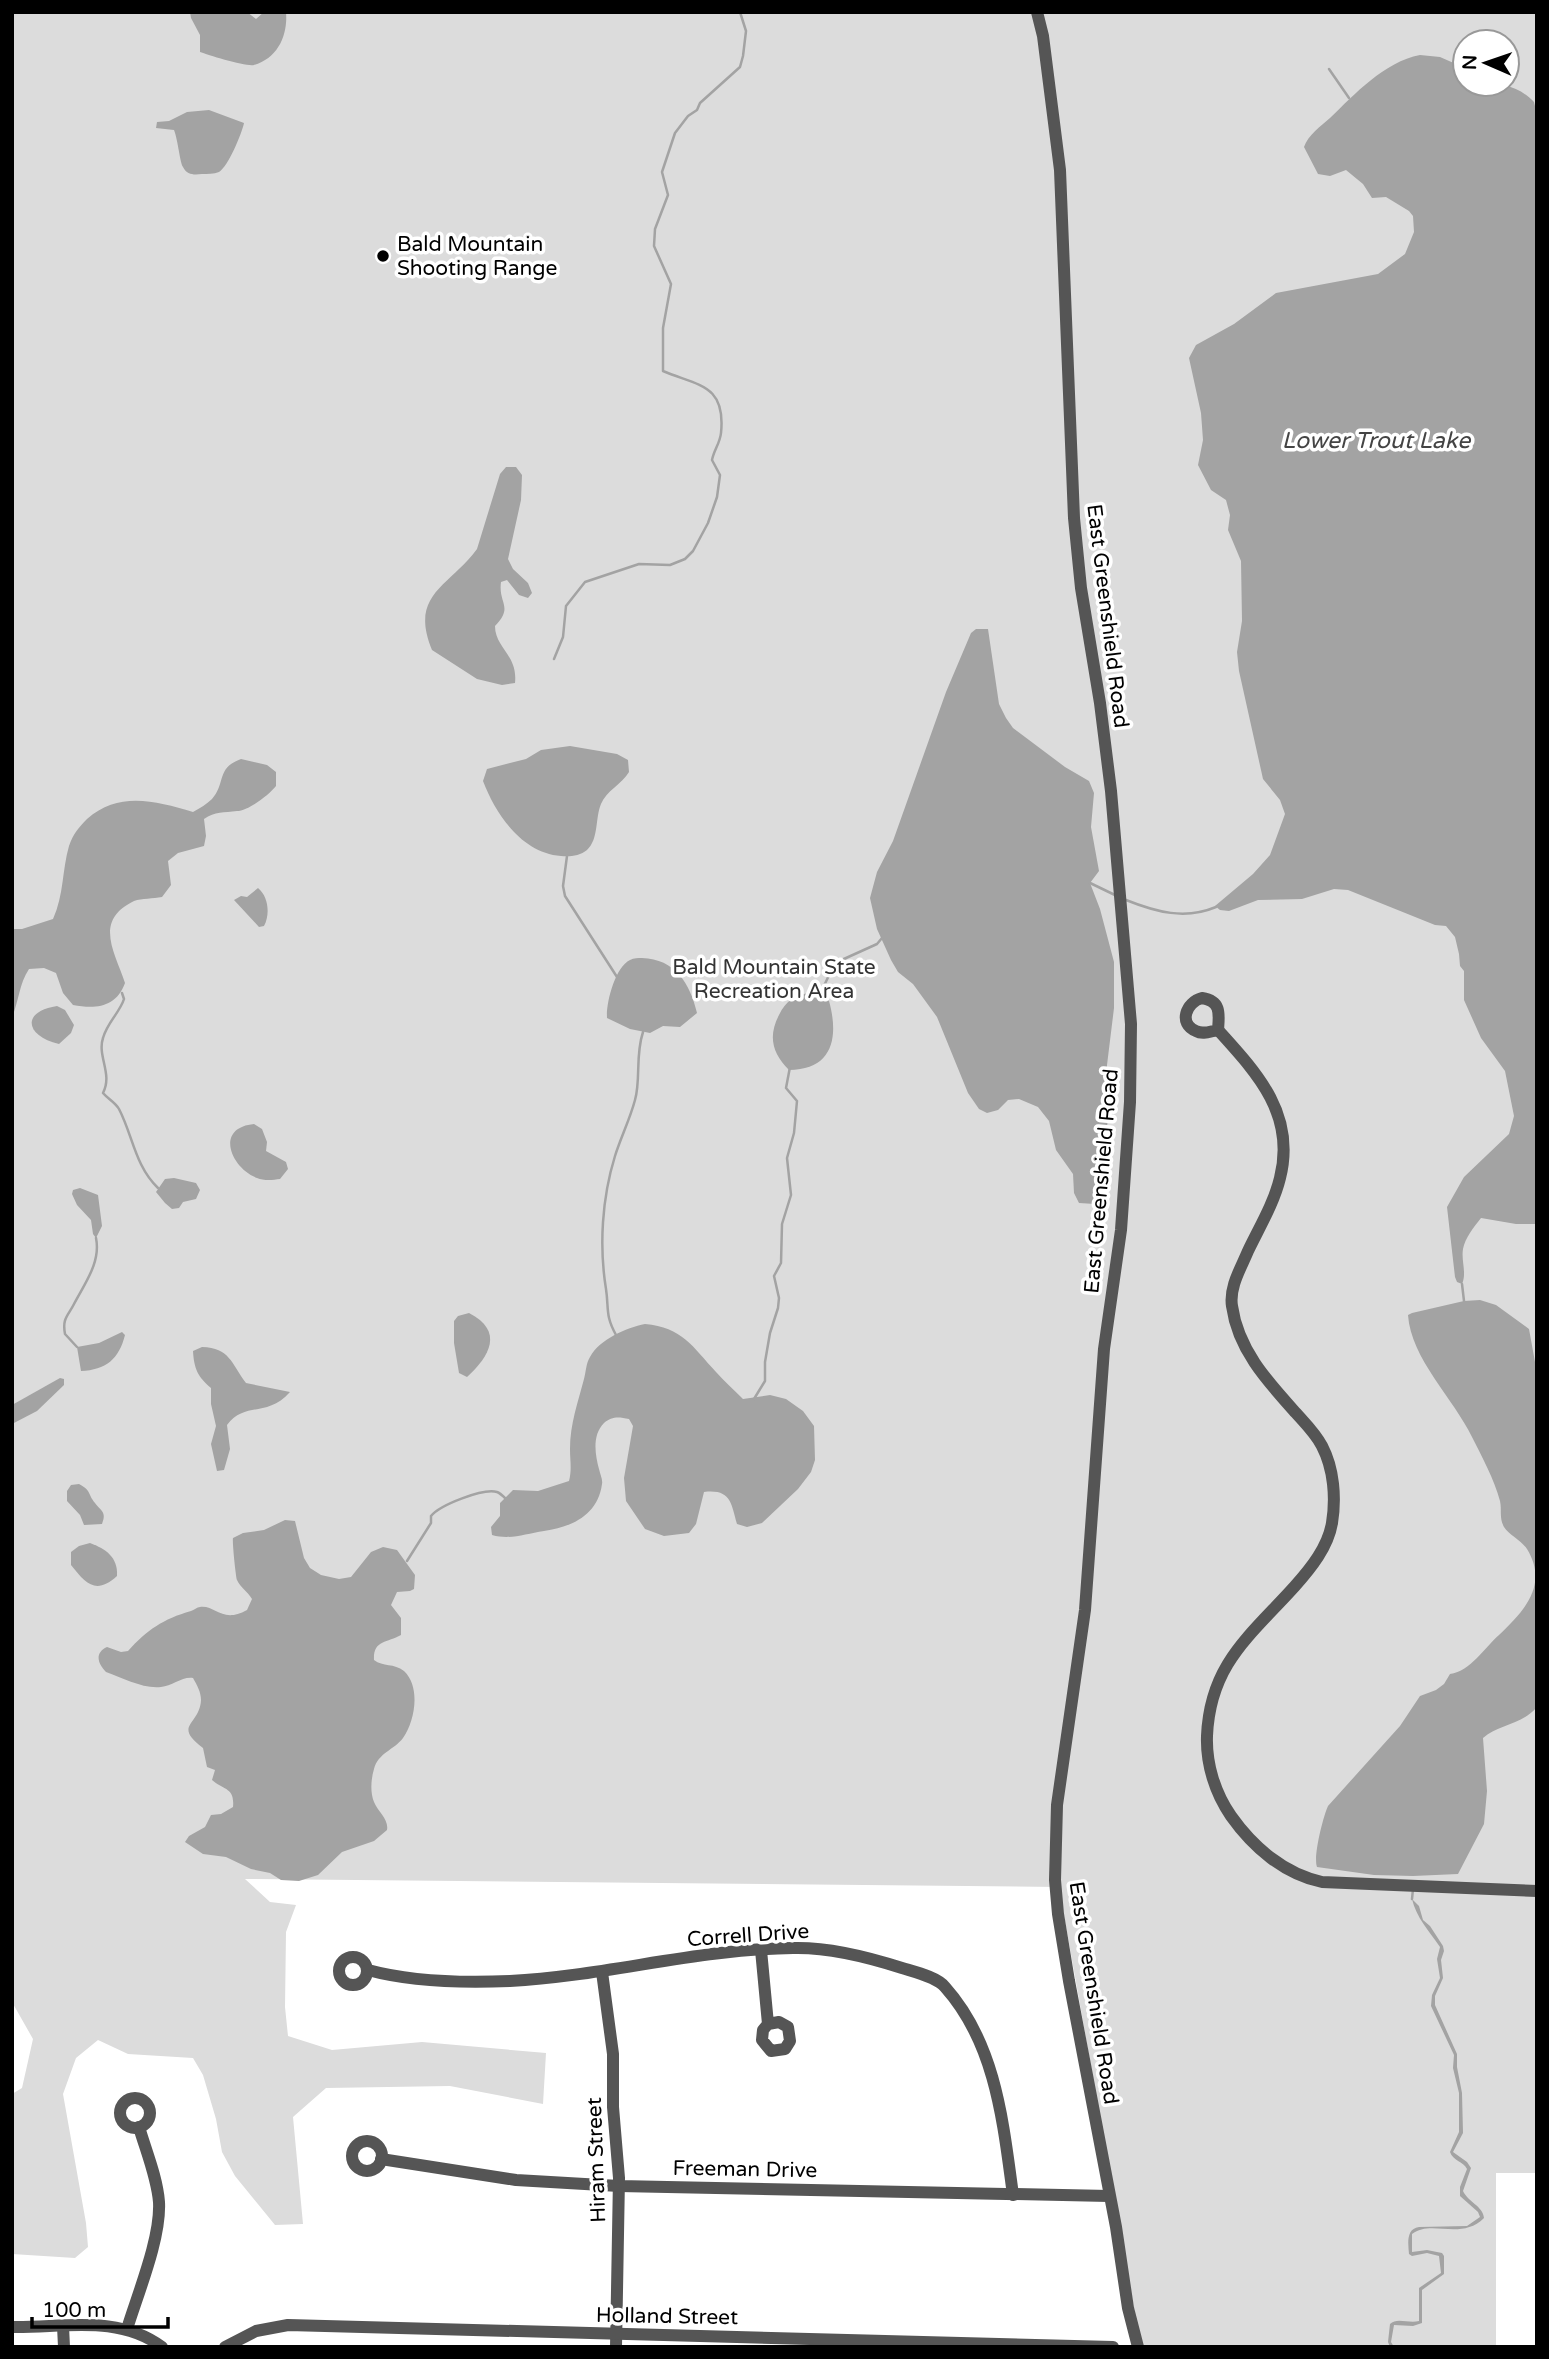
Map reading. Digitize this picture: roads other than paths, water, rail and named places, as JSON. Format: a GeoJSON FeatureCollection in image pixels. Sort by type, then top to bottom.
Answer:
{"type":"FeatureCollection","features":[{"type":"Feature","properties":{"kind":"street","name":"East Greenshield Road"},"geometry":{"type":"LineString","coordinates":[[1037,12],[1043,36],[1060,170],[1074,518],[1111,791],[1131,1013],[1130,1102],[1121,1230],[1104,1349],[1084,1610],[1057,1805],[1055,1880],[1058,1914],[1128,2308],[1138,2346]]}},
{"type":"Feature","properties":{"kind":"street"},"geometry":{"type":"LineString","coordinates":[[1218,1030],[1259,1075],[1278,1113],[1284,1138],[1280,1180],[1236,1280],[1232,1306],[1246,1351],[1261,1374],[1322,1445],[1331,1471],[1335,1500],[1332,1527],[1320,1554],[1223,1668],[1213,1692],[1208,1715],[1207,1746],[1212,1777],[1225,1808],[1242,1832],[1283,1868],[1308,1879],[1322,1882],[1537,1891]]}},
{"type":"Feature","properties":{"kind":"street","name":"Correll Drive"},"geometry":{"type":"LineString","coordinates":[[368,1970],[389,1976],[509,1981],[795,1948],[827,1950],[897,1966],[944,1984],[980,2040],[990,2067],[1006,2143],[1013,2194]]}},
{"type":"Feature","properties":{"kind":"street"},"geometry":{"type":"LineString","coordinates":[[761,1950],[768,2024]]}},
{"type":"Feature","properties":{"kind":"street","name":"Hiram Street"},"geometry":{"type":"LineString","coordinates":[[602,1972],[612,2054],[619,2186],[616,2341]]}},
{"type":"Feature","properties":{"kind":"street"},"geometry":{"type":"LineString","coordinates":[[127,2329],[155,2236],[158,2217],[157,2187],[139,2127]]}},
{"type":"Feature","properties":{"kind":"street","name":"Freeman Drive"},"geometry":{"type":"LineString","coordinates":[[381,2159],[516,2180],[619,2186],[1109,2196]]}},
{"type":"Feature","properties":{"kind":"street","name":"Holland Street"},"geometry":{"type":"LineString","coordinates":[[225,2347],[256,2331],[288,2325],[616,2341],[1138,2346]]}},
{"type":"Feature","properties":{"kind":"street"},"geometry":{"type":"LineString","coordinates":[[63,2326],[64,2347]]}},
{"type":"Feature","properties":{"kind":"street"},"geometry":{"type":"LineString","coordinates":[[12,2327],[113,2326],[149,2338],[162,2347]]}},
{"type":"Feature","properties":{"kind":"water"},"geometry":{"type":"Polygon","coordinates":[[[190,12],[247,12],[256,19],[264,12],[286,12],[285,29],[280,44],[269,57],[254,65],[244,64],[200,52],[200,35],[190,12]]]}},
{"type":"Feature","properties":{"kind":"water","name":"Lower Trout Lake"},"geometry":{"type":"Polygon","coordinates":[[[1420,55],[1440,57],[1451,62],[1451,98],[1521,98],[1521,91],[1534,102],[1537,114],[1537,1224],[1516,1224],[1481,1218],[1464,1245],[1462,1284],[1457,1282],[1455,1277],[1447,1207],[1464,1177],[1509,1134],[1514,1116],[1505,1071],[1481,1038],[1464,1000],[1464,971],[1460,966],[1455,937],[1446,926],[1435,925],[1348,890],[1334,889],[1302,899],[1258,900],[1229,911],[1215,906],[1253,874],[1270,855],[1285,814],[1280,800],[1263,779],[1239,671],[1237,652],[1242,621],[1241,561],[1228,530],[1230,515],[1226,500],[1211,490],[1198,465],[1203,440],[1201,413],[1189,358],[1196,345],[1234,324],[1276,293],[1378,274],[1405,254],[1414,232],[1413,216],[1409,211],[1386,197],[1372,198],[1363,184],[1346,170],[1330,176],[1318,174],[1304,147],[1315,131],[1371,80],[1394,64],[1420,55]]]}},
{"type":"Feature","properties":{"kind":"water"},"geometry":{"type":"Polygon","coordinates":[[[209,110],[244,123],[243,128],[223,169],[213,174],[191,174],[182,165],[174,130],[156,128],[157,122],[169,121],[187,112],[209,110]]]}},
{"type":"Feature","properties":{"kind":"water"},"geometry":{"type":"Polygon","coordinates":[[[506,467],[516,467],[522,475],[521,500],[508,559],[513,569],[528,583],[532,593],[528,598],[519,595],[507,580],[501,582],[504,614],[495,626],[496,634],[515,673],[515,683],[502,685],[477,679],[432,650],[425,616],[435,593],[477,549],[500,474],[506,467]]]}},
{"type":"Feature","properties":{"kind":"water"},"geometry":{"type":"Polygon","coordinates":[[[976,629],[988,629],[999,704],[1013,728],[1065,767],[1089,781],[1094,793],[1091,827],[1099,871],[1090,883],[1114,962],[1114,1008],[1107,1065],[1108,1114],[1104,1172],[1101,1192],[1095,1204],[1079,1203],[1074,1193],[1073,1174],[1056,1150],[1049,1121],[1038,1107],[1019,1099],[1008,1100],[998,1110],[987,1113],[979,1109],[968,1093],[937,1017],[891,960],[877,929],[870,898],[877,872],[893,841],[946,692],[971,633],[976,629]]]}},
{"type":"Feature","properties":{"kind":"water"},"geometry":{"type":"Polygon","coordinates":[[[570,746],[617,754],[628,760],[629,772],[603,799],[591,845],[581,854],[564,856],[534,848],[512,830],[495,807],[483,781],[487,769],[526,759],[541,750],[570,746]]]}},
{"type":"Feature","properties":{"kind":"water"},"geometry":{"type":"Polygon","coordinates":[[[241,759],[267,765],[276,772],[276,786],[247,808],[216,813],[204,819],[204,846],[178,853],[168,861],[171,885],[162,897],[134,901],[121,909],[114,918],[110,938],[125,983],[116,998],[104,1005],[73,1005],[63,993],[56,973],[44,968],[29,969],[12,1017],[12,929],[22,929],[53,919],[69,846],[81,825],[99,810],[125,802],[151,802],[193,812],[212,799],[225,771],[241,759]]]}},
{"type":"Feature","properties":{"kind":"water"},"geometry":{"type":"Polygon","coordinates":[[[258,888],[264,896],[268,912],[264,926],[259,927],[234,900],[241,896],[247,897],[258,888]]]}},
{"type":"Feature","properties":{"kind":"water"},"geometry":{"type":"Polygon","coordinates":[[[654,959],[672,968],[690,992],[697,1013],[680,1027],[663,1026],[650,1033],[630,1029],[607,1018],[610,995],[620,970],[630,960],[654,959]]]}},
{"type":"Feature","properties":{"kind":"water"},"geometry":{"type":"Polygon","coordinates":[[[820,993],[829,1001],[832,1039],[824,1058],[804,1069],[789,1070],[775,1051],[774,1030],[779,1015],[788,1002],[799,995],[820,993]]]}},
{"type":"Feature","properties":{"kind":"water"},"geometry":{"type":"Polygon","coordinates":[[[57,1006],[65,1010],[74,1025],[71,1033],[59,1044],[40,1036],[32,1024],[37,1013],[57,1006]]]}},
{"type":"Feature","properties":{"kind":"water"},"geometry":{"type":"Polygon","coordinates":[[[254,1124],[262,1129],[267,1142],[266,1151],[286,1162],[288,1169],[280,1179],[257,1178],[248,1173],[234,1158],[231,1140],[234,1133],[242,1127],[254,1124]]]}},
{"type":"Feature","properties":{"kind":"water"},"geometry":{"type":"Polygon","coordinates":[[[174,1178],[196,1183],[200,1190],[196,1199],[183,1202],[179,1208],[172,1209],[156,1192],[165,1179],[174,1178]]]}},
{"type":"Feature","properties":{"kind":"water"},"geometry":{"type":"Polygon","coordinates":[[[80,1188],[98,1195],[102,1226],[96,1238],[91,1220],[77,1205],[72,1194],[73,1190],[80,1188]]]}},
{"type":"Feature","properties":{"kind":"water"},"geometry":{"type":"Polygon","coordinates":[[[1480,1300],[1496,1305],[1529,1329],[1537,1373],[1537,1707],[1531,1713],[1483,1738],[1487,1791],[1484,1824],[1458,1874],[1374,1875],[1317,1867],[1317,1846],[1328,1806],[1400,1726],[1420,1696],[1436,1690],[1450,1674],[1471,1664],[1508,1626],[1525,1607],[1534,1586],[1533,1562],[1527,1549],[1504,1527],[1500,1501],[1487,1468],[1464,1423],[1425,1363],[1411,1331],[1408,1315],[1412,1313],[1480,1300]]]}},
{"type":"Feature","properties":{"kind":"water"},"geometry":{"type":"Polygon","coordinates":[[[469,1313],[487,1328],[490,1344],[482,1361],[467,1377],[459,1373],[454,1343],[454,1321],[458,1316],[469,1313]]]}},
{"type":"Feature","properties":{"kind":"water"},"geometry":{"type":"Polygon","coordinates":[[[645,1324],[668,1329],[686,1340],[743,1399],[770,1395],[786,1399],[803,1411],[814,1426],[815,1460],[811,1472],[798,1489],[762,1523],[747,1527],[737,1524],[731,1504],[725,1495],[704,1492],[696,1524],[689,1533],[664,1536],[645,1529],[626,1501],[624,1478],[633,1426],[629,1419],[613,1418],[604,1423],[596,1439],[596,1457],[602,1482],[600,1495],[582,1518],[554,1529],[511,1537],[492,1535],[491,1527],[500,1516],[500,1503],[513,1490],[538,1491],[569,1481],[571,1431],[589,1359],[607,1340],[622,1331],[645,1324]]]}},
{"type":"Feature","properties":{"kind":"water"},"geometry":{"type":"Polygon","coordinates":[[[122,1332],[125,1335],[119,1351],[110,1362],[98,1368],[81,1371],[77,1347],[99,1343],[122,1332]]]}},
{"type":"Feature","properties":{"kind":"water"},"geometry":{"type":"Polygon","coordinates":[[[202,1347],[219,1350],[224,1354],[246,1383],[290,1392],[273,1405],[241,1413],[227,1425],[230,1449],[224,1470],[217,1471],[211,1444],[216,1426],[211,1388],[200,1376],[194,1363],[193,1351],[202,1347]]]}},
{"type":"Feature","properties":{"kind":"water"},"geometry":{"type":"Polygon","coordinates":[[[60,1378],[64,1379],[64,1385],[37,1411],[12,1424],[12,1405],[60,1378]]]}},
{"type":"Feature","properties":{"kind":"water"},"geometry":{"type":"Polygon","coordinates":[[[79,1484],[88,1490],[103,1512],[102,1524],[84,1525],[80,1515],[67,1501],[67,1491],[71,1485],[79,1484]]]}},
{"type":"Feature","properties":{"kind":"water"},"geometry":{"type":"Polygon","coordinates":[[[285,1520],[295,1521],[304,1558],[310,1568],[321,1575],[339,1579],[351,1577],[371,1552],[383,1547],[397,1550],[415,1575],[414,1589],[397,1592],[391,1605],[401,1618],[401,1635],[378,1645],[374,1654],[374,1660],[377,1662],[404,1671],[413,1686],[414,1695],[413,1714],[407,1731],[399,1742],[379,1759],[373,1773],[373,1798],[386,1822],[387,1830],[374,1841],[342,1852],[318,1875],[299,1881],[281,1880],[270,1873],[251,1869],[226,1857],[203,1854],[185,1842],[189,1836],[205,1827],[211,1815],[221,1814],[233,1807],[230,1792],[212,1780],[215,1770],[207,1767],[203,1748],[189,1734],[188,1729],[200,1708],[197,1686],[193,1678],[161,1687],[140,1685],[106,1672],[99,1659],[103,1649],[107,1647],[121,1652],[128,1651],[156,1626],[198,1607],[206,1607],[225,1615],[247,1610],[252,1599],[237,1580],[233,1538],[243,1533],[264,1530],[285,1520]]]}},
{"type":"Feature","properties":{"kind":"water"},"geometry":{"type":"Polygon","coordinates":[[[90,1543],[106,1551],[117,1569],[117,1576],[103,1585],[87,1582],[71,1565],[71,1552],[90,1543]]]}},
{"type":"Feature","properties":{"kind":"water"},"geometry":{"type":"Polygon","coordinates":[[[1412,1899],[1419,1906],[1423,1920],[1443,1946],[1443,1978],[1435,1996],[1435,2005],[1457,2054],[1462,2093],[1463,2133],[1453,2152],[1471,2168],[1463,2191],[1481,2210],[1484,2218],[1466,2228],[1428,2228],[1412,2234],[1412,2252],[1427,2250],[1442,2253],[1444,2274],[1422,2290],[1422,2323],[1413,2326],[1394,2325],[1391,2342],[1394,2347],[1390,2347],[1390,2324],[1396,2321],[1419,2321],[1419,2288],[1441,2273],[1439,2256],[1427,2253],[1412,2256],[1409,2254],[1409,2237],[1412,2231],[1419,2227],[1467,2226],[1480,2217],[1460,2196],[1460,2187],[1467,2169],[1450,2152],[1459,2132],[1459,2093],[1453,2068],[1454,2055],[1431,2006],[1432,1995],[1440,1978],[1437,1959],[1440,1947],[1420,1918],[1412,1899]]]}},
{"type":"Feature","properties":{"kind":"waterway"},"geometry":{"type":"LineString","coordinates":[[554,659],[563,637],[566,606],[585,582],[639,564],[670,565],[685,559],[693,551],[708,523],[717,497],[720,475],[712,460],[721,433],[719,405],[707,389],[663,371],[663,328],[671,284],[654,246],[655,229],[668,195],[662,172],[675,133],[688,116],[697,110],[700,103],[740,67],[746,31],[740,12]]}},
{"type":"Feature","properties":{"kind":"waterway"},"geometry":{"type":"LineString","coordinates":[[1329,69],[1349,98]]}},
{"type":"Feature","properties":{"kind":"waterway"},"geometry":{"type":"LineString","coordinates":[[567,856],[563,886],[565,896],[617,977]]}},
{"type":"Feature","properties":{"kind":"waterway"},"geometry":{"type":"LineString","coordinates":[[1088,882],[1117,896]]}},
{"type":"Feature","properties":{"kind":"waterway"},"geometry":{"type":"LineString","coordinates":[[1126,900],[1148,908],[1182,914],[1216,907]]}},
{"type":"Feature","properties":{"kind":"waterway"},"geometry":{"type":"LineString","coordinates":[[819,996],[835,963],[877,944],[882,938]]}},
{"type":"Feature","properties":{"kind":"waterway"},"geometry":{"type":"LineString","coordinates":[[122,993],[124,999],[110,1022],[102,1045],[106,1072],[103,1093],[119,1109],[139,1160],[158,1188]]}},
{"type":"Feature","properties":{"kind":"waterway"},"geometry":{"type":"LineString","coordinates":[[616,1335],[608,1312],[603,1222],[607,1188],[617,1149],[637,1092],[639,1050],[643,1032]]}},
{"type":"Feature","properties":{"kind":"waterway"},"geometry":{"type":"LineString","coordinates":[[754,1399],[765,1381],[765,1362],[779,1298],[774,1276],[781,1263],[782,1224],[791,1195],[787,1158],[794,1133],[797,1101],[786,1088],[790,1067]]}},
{"type":"Feature","properties":{"kind":"waterway"},"geometry":{"type":"LineString","coordinates":[[77,1347],[65,1334],[64,1324],[94,1264],[96,1238]]}},
{"type":"Feature","properties":{"kind":"waterway"},"geometry":{"type":"LineString","coordinates":[[1462,1284],[1464,1301]]}},
{"type":"Feature","properties":{"kind":"waterway"},"geometry":{"type":"LineString","coordinates":[[407,1561],[431,1523],[431,1516],[443,1507],[462,1498],[491,1491],[506,1499]]}},
{"type":"Feature","properties":{"kind":"waterway"},"geometry":{"type":"LineString","coordinates":[[1412,1899],[1413,1889]]}},
{"type":"Feature","properties":{"kind":"place","name":"Bald Mountain Shooting Range"},"geometry":{"type":"Point","coordinates":[383,256]}},
{"type":"Feature","properties":{"kind":"park label","name":"Bald Mountain State Recreation Area"},"geometry":{"type":"Point","coordinates":[774,979]}}]}
